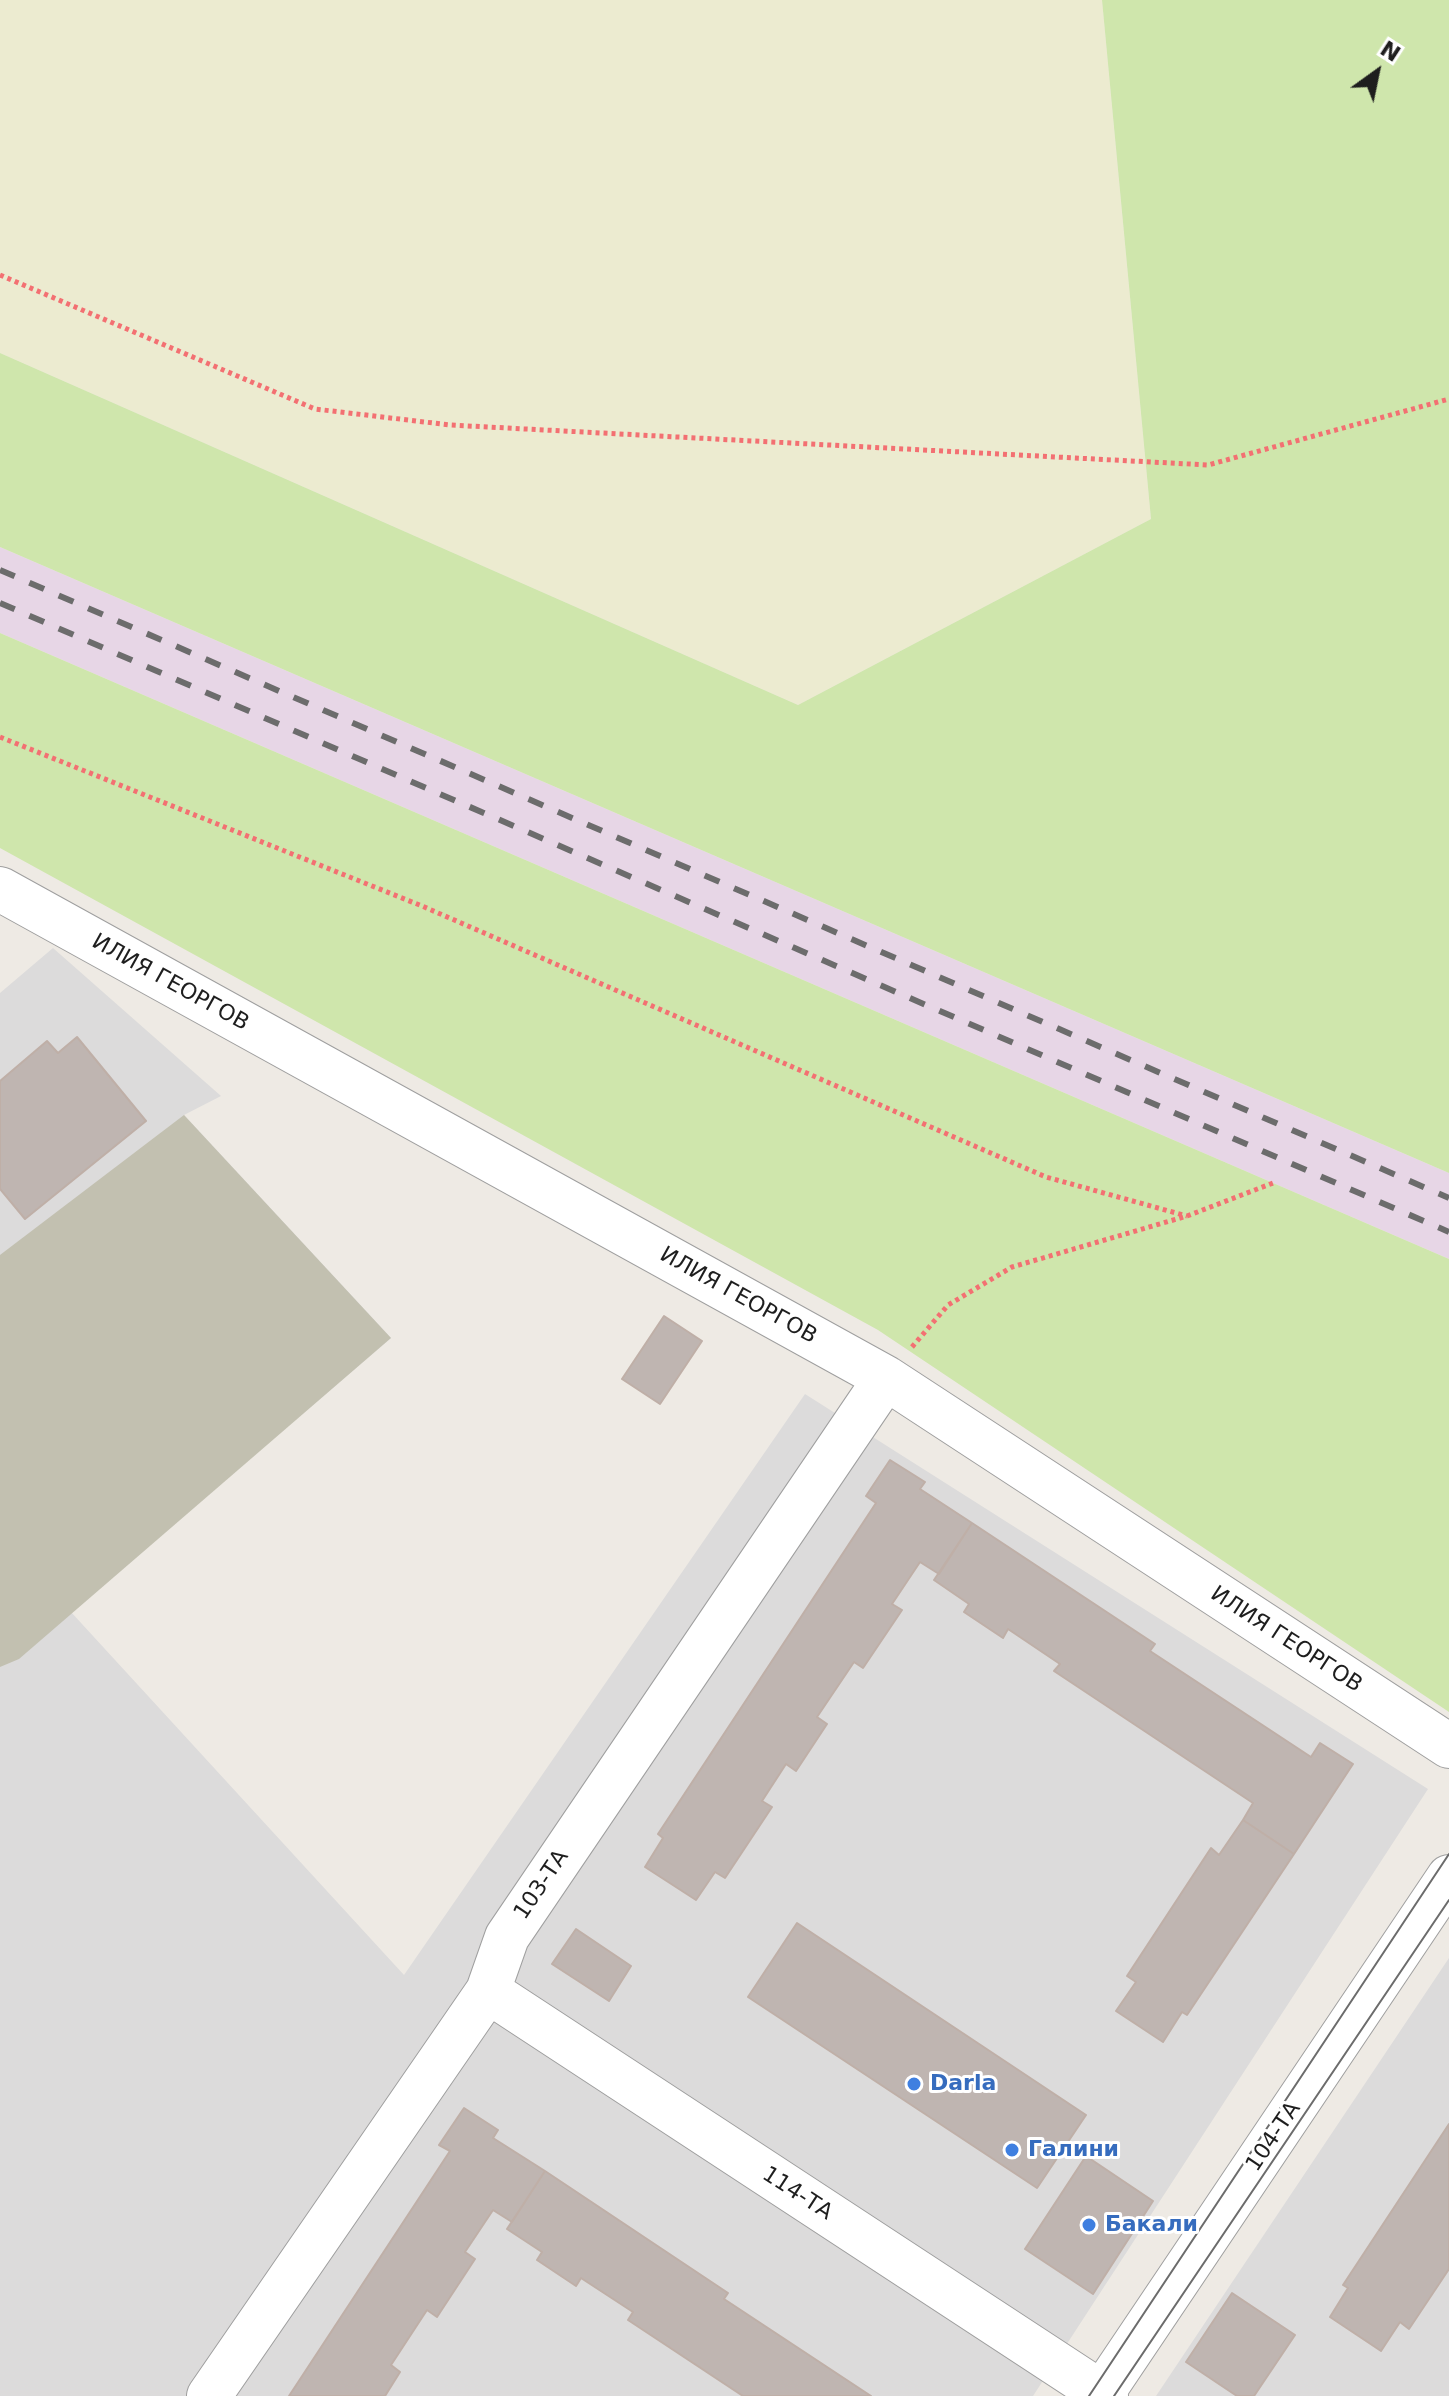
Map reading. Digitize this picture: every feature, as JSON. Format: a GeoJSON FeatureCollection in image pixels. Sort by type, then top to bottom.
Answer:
{"type":"FeatureCollection","features":[{"type":"Feature","properties":{"kind":"street","name":"ИЛИЯ ГЕОРГОВ"},"geometry":{"type":"LineString","coordinates":[[0,889],[886,1378],[1449,1746]]}},
{"type":"Feature","properties":{"kind":"street","name":"103-ТА"},"geometry":{"type":"LineString","coordinates":[[209,2396],[488,1991],[507,1937],[886,1378]]}},
{"type":"Feature","properties":{"kind":"street","name":"104-ТА"},"geometry":{"type":"LineString","coordinates":[[1103,2395],[1449,1877]]}},
{"type":"Feature","properties":{"kind":"street","name":"114-ТА"},"geometry":{"type":"LineString","coordinates":[[488,1991],[1103,2395]]}},
{"type":"Feature","properties":{"kind":"path"},"geometry":{"type":"LineString","coordinates":[[0,275],[315,409],[450,425],[1208,465],[1449,399]]}},
{"type":"Feature","properties":{"kind":"path"},"geometry":{"type":"LineString","coordinates":[[0,737],[422,906],[1046,1177],[1187,1216]]}},
{"type":"Feature","properties":{"kind":"path"},"geometry":{"type":"LineString","coordinates":[[886,1378],[948,1305],[1012,1267],[1187,1216],[1273,1183]]}},
{"type":"Feature","properties":{"kind":"shaded area"},"geometry":{"type":"Polygon","coordinates":[[[0,547],[1449,1173],[1449,1259],[0,633],[0,547]]]}},
{"type":"Feature","properties":{"kind":"shaded area"},"geometry":{"type":"Polygon","coordinates":[[[53,948],[221,1096],[184,1115],[391,1338],[71,1612],[404,1975],[805,1394],[1428,1789],[1033,2396],[0,2396],[0,993],[53,948]]]}},
{"type":"Feature","properties":{"kind":"shaded area"},"geometry":{"type":"Polygon","coordinates":[[[184,1115],[391,1338],[19,1659],[0,1667],[0,1255],[184,1115]]]}},
{"type":"Feature","properties":{"kind":"shaded area"},"geometry":{"type":"Polygon","coordinates":[[[1449,1958],[1449,2396],[1156,2396],[1449,1958]]]}},
{"type":"Feature","properties":{"kind":"green space"},"geometry":{"type":"Polygon","coordinates":[[[0,0],[1102,0],[1151,519],[798,705],[0,353],[0,0]]]}},
{"type":"Feature","properties":{"kind":"green space"},"geometry":{"type":"Polygon","coordinates":[[[1102,0],[1449,0],[1449,1173],[0,547],[0,353],[798,705],[1151,519],[1102,0]]]}},
{"type":"Feature","properties":{"kind":"green space"},"geometry":{"type":"Polygon","coordinates":[[[0,633],[1449,1259],[1449,1712],[878,1330],[0,848],[0,633]]]}},
{"type":"Feature","properties":{"kind":"building"},"geometry":{"type":"Polygon","coordinates":[[[77,1037],[146,1121],[25,1219],[0,1189],[0,1081],[47,1041],[58,1053],[77,1037]]]}},
{"type":"Feature","properties":{"kind":"building"},"geometry":{"type":"Polygon","coordinates":[[[664,1316],[702,1341],[660,1404],[622,1379],[664,1316]]]}},
{"type":"Feature","properties":{"kind":"building"},"geometry":{"type":"Polygon","coordinates":[[[890,1460],[925,1482],[920,1489],[972,1523],[939,1574],[920,1562],[892,1604],[902,1610],[863,1668],[854,1662],[817,1717],[827,1724],[796,1771],[786,1764],[762,1801],[772,1807],[725,1878],[715,1872],[696,1900],[645,1867],[663,1838],[658,1834],[876,1503],[866,1496],[890,1460]]]}},
{"type":"Feature","properties":{"kind":"building"},"geometry":{"type":"Polygon","coordinates":[[[972,1523],[1155,1644],[1150,1651],[1311,1757],[1320,1743],[1353,1764],[1294,1854],[1243,1820],[1253,1803],[1054,1671],[1060,1664],[1008,1629],[1003,1638],[964,1612],[969,1604],[934,1580],[972,1523]]]}},
{"type":"Feature","properties":{"kind":"building"},"geometry":{"type":"Polygon","coordinates":[[[1243,1820],[1294,1854],[1187,2015],[1182,2012],[1163,2042],[1116,2011],[1136,1982],[1127,1976],[1211,1848],[1219,1855],[1243,1820]]]}},
{"type":"Feature","properties":{"kind":"building"},"geometry":{"type":"Polygon","coordinates":[[[797,1923],[1086,2115],[1037,2188],[748,1997],[797,1923]]]}},
{"type":"Feature","properties":{"kind":"building"},"geometry":{"type":"Polygon","coordinates":[[[576,1929],[631,1966],[609,2001],[552,1964],[576,1929]]]}},
{"type":"Feature","properties":{"kind":"building"},"geometry":{"type":"Polygon","coordinates":[[[464,2108],[498,2130],[493,2138],[545,2171],[512,2222],[493,2210],[465,2252],[475,2259],[437,2317],[427,2310],[391,2365],[400,2372],[385,2396],[289,2396],[450,2151],[439,2145],[464,2108]]]}},
{"type":"Feature","properties":{"kind":"building"},"geometry":{"type":"Polygon","coordinates":[[[1449,2124],[1449,2269],[1409,2329],[1400,2322],[1381,2351],[1330,2317],[1348,2288],[1343,2285],[1449,2124]]]}},
{"type":"Feature","properties":{"kind":"building","name":"Бакали"},"geometry":{"type":"Polygon","coordinates":[[[1086,2156],[1153,2201],[1093,2294],[1025,2249],[1086,2156]]]}},
{"type":"Feature","properties":{"kind":"building"},"geometry":{"type":"Polygon","coordinates":[[[545,2171],[728,2293],[724,2299],[871,2396],[743,2396],[628,2320],[633,2312],[581,2278],[576,2286],[537,2260],[542,2252],[507,2229],[545,2171]]]}},
{"type":"Feature","properties":{"kind":"building"},"geometry":{"type":"Polygon","coordinates":[[[1232,2293],[1295,2335],[1254,2396],[1237,2396],[1186,2362],[1232,2293]]]}},
{"type":"Feature","properties":{"kind":"tram line"},"geometry":{"type":"LineString","coordinates":[[1089,2396],[1449,1854]]}},
{"type":"Feature","properties":{"kind":"tram line"},"geometry":{"type":"LineString","coordinates":[[1114,2396],[1449,1900]]}},
{"type":"Feature","properties":{"kind":"railway"},"geometry":{"type":"LineString","coordinates":[[0,570],[1449,1198]]}},
{"type":"Feature","properties":{"kind":"railway"},"geometry":{"type":"LineString","coordinates":[[0,603],[1449,1232]]}},
{"type":"Feature","properties":{"kind":"place","name":"Darla"},"geometry":{"type":"Point","coordinates":[914,2084]}},
{"type":"Feature","properties":{"kind":"place","name":"Галини"},"geometry":{"type":"Point","coordinates":[1012,2150]}},
{"type":"Feature","properties":{"kind":"place","name":"Бакали"},"geometry":{"type":"Point","coordinates":[1089,2225]}}]}
